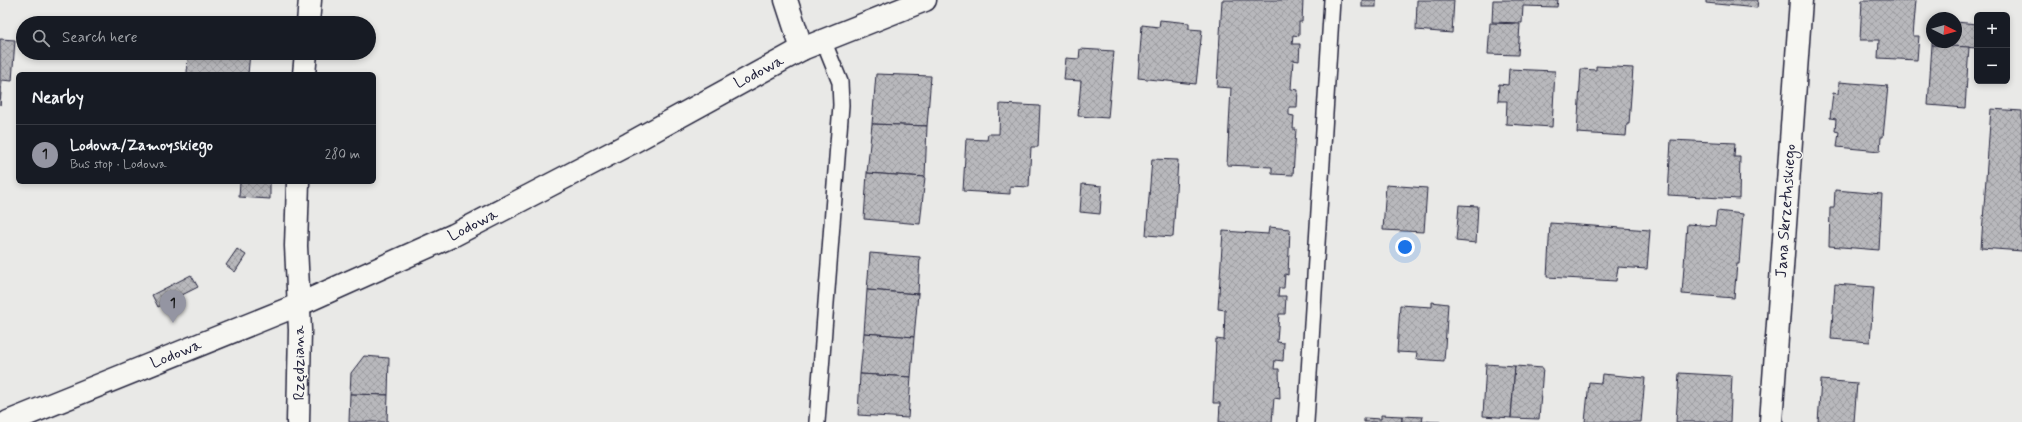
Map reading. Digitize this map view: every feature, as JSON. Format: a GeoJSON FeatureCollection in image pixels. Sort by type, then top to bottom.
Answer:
{"type":"FeatureCollection","features":[{"type":"Feature","properties":{"kind":"street"},"geometry":{"type":"LineString","coordinates":[[309,16],[310,0]]}},
{"type":"Feature","properties":{"kind":"street"},"geometry":{"type":"LineString","coordinates":[[786,0],[802,49]]}},
{"type":"Feature","properties":{"kind":"street","name":"Lodowa"},"geometry":{"type":"LineString","coordinates":[[8,422],[298,305],[454,235],[629,144],[802,49],[925,0]]}},
{"type":"Feature","properties":{"kind":"street","name":"Jana Skrzetuskiego"},"geometry":{"type":"LineString","coordinates":[[1770,422],[1801,0]]}},
{"type":"Feature","properties":{"kind":"street"},"geometry":{"type":"LineString","coordinates":[[304,72],[305,60]]}},
{"type":"Feature","properties":{"kind":"street","name":"Rzędziana"},"geometry":{"type":"LineString","coordinates":[[298,184],[296,246],[300,330],[298,422]]}},
{"type":"Feature","properties":{"kind":"lane"},"geometry":{"type":"LineString","coordinates":[[1306,422],[1332,0]]}},
{"type":"Feature","properties":{"kind":"lane"},"geometry":{"type":"LineString","coordinates":[[817,422],[841,105],[840,82],[824,40]]}},
{"type":"Feature","properties":{"kind":"building"},"geometry":{"type":"Polygon","coordinates":[[[1222,0],[1303,0],[1302,22],[1299,22],[1299,36],[1293,35],[1292,44],[1300,44],[1299,61],[1293,60],[1291,89],[1298,90],[1297,107],[1289,107],[1289,115],[1294,116],[1293,129],[1296,129],[1293,175],[1272,174],[1272,167],[1227,165],[1231,88],[1217,87],[1222,0]]]}},
{"type":"Feature","properties":{"kind":"building"},"geometry":{"type":"Polygon","coordinates":[[[1362,0],[1376,0],[1376,7],[1362,7],[1362,0]]]}},
{"type":"Feature","properties":{"kind":"building"},"geometry":{"type":"Polygon","coordinates":[[[1417,0],[1454,0],[1452,33],[1416,30],[1417,0]]]}},
{"type":"Feature","properties":{"kind":"building"},"geometry":{"type":"Polygon","coordinates":[[[1493,0],[1558,0],[1557,7],[1523,6],[1522,23],[1492,22],[1493,0]]]}},
{"type":"Feature","properties":{"kind":"building"},"geometry":{"type":"Polygon","coordinates":[[[1706,0],[1758,0],[1757,8],[1706,3],[1706,0]]]}},
{"type":"Feature","properties":{"kind":"building"},"geometry":{"type":"Polygon","coordinates":[[[1862,0],[1916,0],[1913,36],[1919,36],[1917,60],[1878,58],[1879,40],[1860,40],[1862,0]]]}},
{"type":"Feature","properties":{"kind":"building"},"geometry":{"type":"Polygon","coordinates":[[[1160,20],[1189,23],[1189,29],[1202,30],[1196,84],[1138,78],[1142,25],[1159,27],[1160,20]]]}},
{"type":"Feature","properties":{"kind":"building"},"geometry":{"type":"Polygon","coordinates":[[[1490,23],[1520,24],[1518,55],[1488,54],[1490,23]]]}},
{"type":"Feature","properties":{"kind":"building"},"geometry":{"type":"Polygon","coordinates":[[[1962,23],[1974,24],[1974,48],[1962,47],[1962,23]]]}},
{"type":"Feature","properties":{"kind":"building"},"geometry":{"type":"Polygon","coordinates":[[[0,39],[15,40],[12,81],[2,80],[0,105],[0,39]]]}},
{"type":"Feature","properties":{"kind":"building"},"geometry":{"type":"Polygon","coordinates":[[[1969,47],[1965,108],[1928,105],[1932,48],[1969,47]]]}},
{"type":"Feature","properties":{"kind":"building"},"geometry":{"type":"Polygon","coordinates":[[[1080,49],[1114,51],[1108,118],[1078,116],[1081,81],[1064,80],[1066,58],[1079,59],[1080,49]]]}},
{"type":"Feature","properties":{"kind":"building"},"geometry":{"type":"Polygon","coordinates":[[[188,60],[249,60],[248,72],[187,72],[188,60]]]}},
{"type":"Feature","properties":{"kind":"building"},"geometry":{"type":"Polygon","coordinates":[[[1596,66],[1633,68],[1629,124],[1627,124],[1626,136],[1577,133],[1581,69],[1596,70],[1596,66]]]}},
{"type":"Feature","properties":{"kind":"building"},"geometry":{"type":"Polygon","coordinates":[[[1509,69],[1555,71],[1552,127],[1506,124],[1507,101],[1498,101],[1499,84],[1508,85],[1509,69]]]}},
{"type":"Feature","properties":{"kind":"building"},"geometry":{"type":"Polygon","coordinates":[[[876,74],[931,76],[927,126],[872,124],[876,74]]]}},
{"type":"Feature","properties":{"kind":"building"},"geometry":{"type":"Polygon","coordinates":[[[1839,82],[1888,86],[1883,137],[1881,137],[1880,151],[1837,147],[1839,132],[1835,131],[1836,119],[1830,118],[1833,93],[1838,94],[1839,82]]]}},
{"type":"Feature","properties":{"kind":"building"},"geometry":{"type":"Polygon","coordinates":[[[1000,104],[1040,106],[1038,147],[1031,147],[1029,187],[1010,186],[1010,194],[963,191],[966,139],[987,140],[988,134],[999,134],[1000,104]]]}},
{"type":"Feature","properties":{"kind":"building"},"geometry":{"type":"Polygon","coordinates":[[[1991,109],[2022,111],[2022,251],[1981,248],[1991,109]]]}},
{"type":"Feature","properties":{"kind":"building"},"geometry":{"type":"Polygon","coordinates":[[[872,124],[927,126],[925,177],[867,173],[872,124]]]}},
{"type":"Feature","properties":{"kind":"building"},"geometry":{"type":"Polygon","coordinates":[[[1671,140],[1735,143],[1734,157],[1740,157],[1739,199],[1668,195],[1671,140]]]}},
{"type":"Feature","properties":{"kind":"building"},"geometry":{"type":"Polygon","coordinates":[[[1152,159],[1178,160],[1173,237],[1146,235],[1152,159]]]}},
{"type":"Feature","properties":{"kind":"building"},"geometry":{"type":"Polygon","coordinates":[[[867,173],[925,177],[920,224],[864,219],[867,173]]]}},
{"type":"Feature","properties":{"kind":"building"},"geometry":{"type":"Polygon","coordinates":[[[240,184],[270,184],[270,199],[239,197],[240,184]]]}},
{"type":"Feature","properties":{"kind":"building"},"geometry":{"type":"Polygon","coordinates":[[[1082,184],[1102,186],[1100,214],[1080,212],[1082,184]]]}},
{"type":"Feature","properties":{"kind":"building"},"geometry":{"type":"Polygon","coordinates":[[[1386,185],[1427,188],[1424,232],[1383,230],[1386,185]]]}},
{"type":"Feature","properties":{"kind":"building"},"geometry":{"type":"Polygon","coordinates":[[[1835,190],[1882,194],[1879,250],[1829,246],[1830,208],[1834,208],[1835,190]]]}},
{"type":"Feature","properties":{"kind":"building"},"geometry":{"type":"Polygon","coordinates":[[[1459,205],[1478,206],[1476,243],[1456,241],[1459,205]]]}},
{"type":"Feature","properties":{"kind":"building"},"geometry":{"type":"Polygon","coordinates":[[[1717,211],[1743,214],[1739,264],[1737,264],[1734,298],[1682,294],[1687,224],[1715,226],[1717,211]]]}},
{"type":"Feature","properties":{"kind":"building"},"geometry":{"type":"Polygon","coordinates":[[[1550,223],[1650,230],[1647,269],[1618,267],[1616,281],[1547,277],[1550,223]]]}},
{"type":"Feature","properties":{"kind":"building"},"geometry":{"type":"Polygon","coordinates":[[[1269,227],[1290,229],[1288,275],[1285,274],[1284,288],[1279,288],[1278,296],[1286,296],[1285,314],[1279,314],[1277,342],[1284,343],[1283,361],[1275,360],[1274,369],[1279,369],[1280,399],[1274,398],[1272,422],[1219,422],[1220,403],[1213,403],[1216,339],[1224,340],[1225,310],[1218,309],[1223,231],[1268,234],[1269,227]]]}},
{"type":"Feature","properties":{"kind":"building"},"geometry":{"type":"Polygon","coordinates":[[[237,249],[246,255],[235,272],[226,265],[237,249]]]}},
{"type":"Feature","properties":{"kind":"building"},"geometry":{"type":"Polygon","coordinates":[[[870,253],[920,257],[918,294],[867,290],[870,253]]]}},
{"type":"Feature","properties":{"kind":"building"},"geometry":{"type":"Polygon","coordinates":[[[191,275],[198,287],[158,307],[152,295],[191,275]]]}},
{"type":"Feature","properties":{"kind":"building"},"geometry":{"type":"Polygon","coordinates":[[[1835,284],[1874,287],[1870,342],[1831,339],[1835,284]]]}},
{"type":"Feature","properties":{"kind":"building"},"geometry":{"type":"Polygon","coordinates":[[[867,290],[918,294],[914,337],[864,333],[867,290]]]}},
{"type":"Feature","properties":{"kind":"building"},"geometry":{"type":"Polygon","coordinates":[[[1432,302],[1448,304],[1444,361],[1416,359],[1417,353],[1397,352],[1400,305],[1432,307],[1432,302]]]}},
{"type":"Feature","properties":{"kind":"building"},"geometry":{"type":"Polygon","coordinates":[[[864,333],[914,337],[911,377],[860,374],[864,333]]]}},
{"type":"Feature","properties":{"kind":"building"},"geometry":{"type":"Polygon","coordinates":[[[364,356],[389,358],[388,395],[350,394],[351,373],[364,356]]]}},
{"type":"Feature","properties":{"kind":"building"},"geometry":{"type":"Polygon","coordinates":[[[1486,364],[1515,366],[1511,418],[1483,416],[1486,364]]]}},
{"type":"Feature","properties":{"kind":"building"},"geometry":{"type":"Polygon","coordinates":[[[1515,366],[1543,368],[1539,419],[1511,418],[1515,366]]]}},
{"type":"Feature","properties":{"kind":"building"},"geometry":{"type":"Polygon","coordinates":[[[1679,373],[1732,376],[1730,422],[1676,422],[1679,373]]]}},
{"type":"Feature","properties":{"kind":"building"},"geometry":{"type":"Polygon","coordinates":[[[860,374],[911,377],[908,418],[858,415],[860,374]]]}},
{"type":"Feature","properties":{"kind":"building"},"geometry":{"type":"Polygon","coordinates":[[[1602,374],[1645,378],[1641,422],[1585,422],[1589,382],[1601,383],[1602,374]]]}},
{"type":"Feature","properties":{"kind":"building"},"geometry":{"type":"Polygon","coordinates":[[[1821,380],[1857,383],[1854,422],[1818,422],[1821,380]]]}},
{"type":"Feature","properties":{"kind":"building"},"geometry":{"type":"Polygon","coordinates":[[[350,394],[388,395],[387,422],[349,422],[350,394]]]}},
{"type":"Feature","properties":{"kind":"building"},"geometry":{"type":"Polygon","coordinates":[[[1381,415],[1402,416],[1402,422],[1364,422],[1364,418],[1381,419],[1381,415]]]}},
{"type":"Feature","properties":{"kind":"building"},"geometry":{"type":"Polygon","coordinates":[[[1402,416],[1423,417],[1422,421],[1440,422],[1402,422],[1402,416]]]}},
{"type":"Feature","properties":{"kind":"place","name":"Lodowa/Zamoyskiego"},"geometry":{"type":"Point","coordinates":[173,323]}}]}
